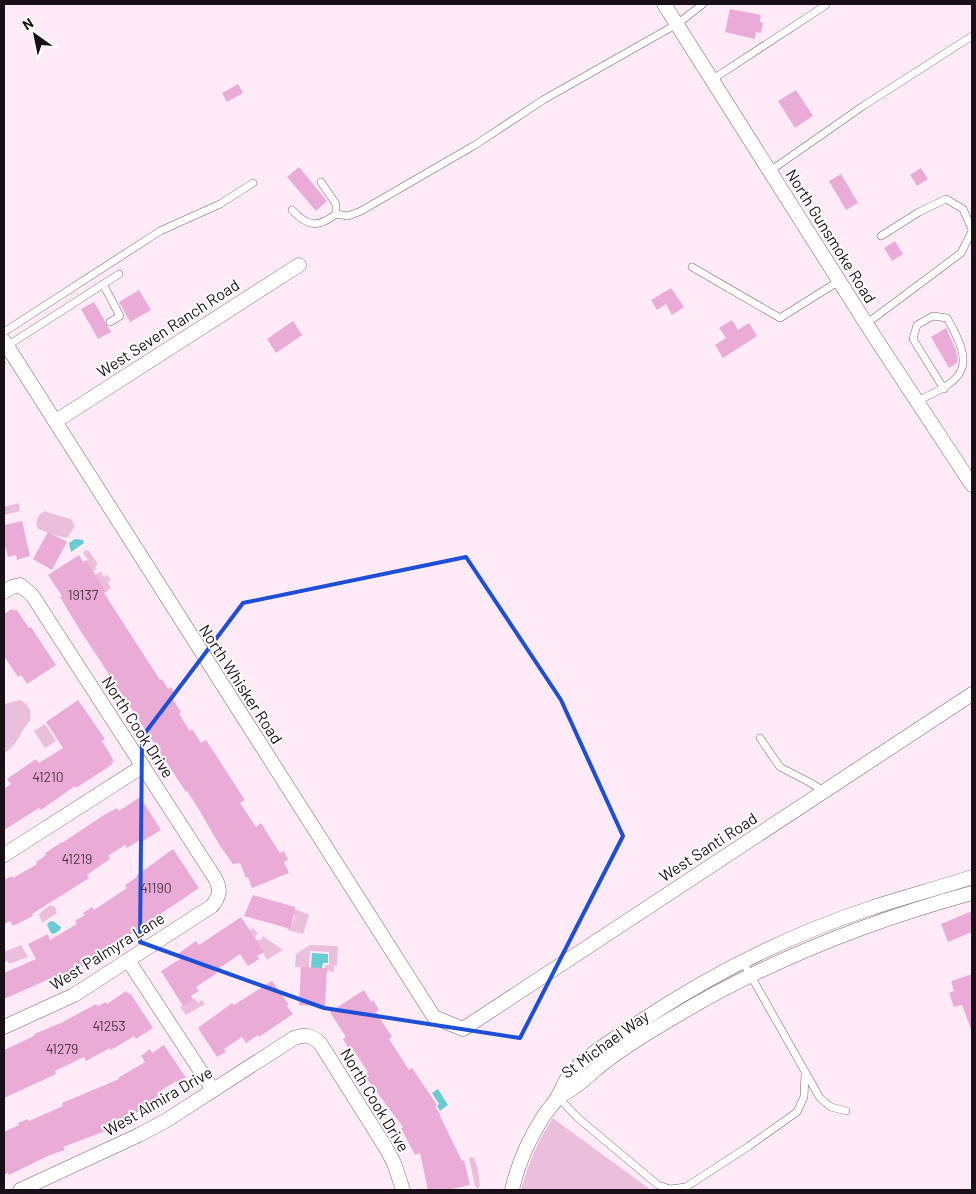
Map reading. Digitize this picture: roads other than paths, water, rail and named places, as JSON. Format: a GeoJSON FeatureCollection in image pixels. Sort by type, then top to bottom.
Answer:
{"type":"FeatureCollection","features":[{"type":"Feature","properties":{"kind":"street","name":"North Gunsmoke Road"},"geometry":{"type":"LineString","coordinates":[[664,4],[866,324],[972,485]]}},
{"type":"Feature","properties":{"kind":"street","name":"West Seven Ranch Road"},"geometry":{"type":"LineString","coordinates":[[56,421],[299,264]]}},
{"type":"Feature","properties":{"kind":"street","name":"North Whisker Road"},"geometry":{"type":"LineString","coordinates":[[6,344],[190,637],[434,1017],[464,1029]]}},
{"type":"Feature","properties":{"kind":"street","name":"North Cook Drive"},"geometry":{"type":"LineString","coordinates":[[4,592],[20,585],[32,595],[215,878],[220,892]]}},
{"type":"Feature","properties":{"kind":"street","name":"West Santi Road"},"geometry":{"type":"LineString","coordinates":[[464,1029],[972,694]]}},
{"type":"Feature","properties":{"kind":"street"},"geometry":{"type":"LineString","coordinates":[[4,855],[143,766]]}},
{"type":"Feature","properties":{"kind":"street","name":"St Michael Way"},"geometry":{"type":"LineString","coordinates":[[558,1097],[563,1084],[570,1074],[592,1055],[682,995],[743,962],[799,936],[885,904],[972,877]]}},
{"type":"Feature","properties":{"kind":"street","name":"West Palmyra Lane"},"geometry":{"type":"LineString","coordinates":[[4,1027],[74,995],[212,906],[220,892]]}},
{"type":"Feature","properties":{"kind":"street","name":"St Michael Way"},"geometry":{"type":"LineString","coordinates":[[558,1097],[570,1091],[626,1047],[750,975],[813,946],[890,918],[972,893]]}},
{"type":"Feature","properties":{"kind":"street"},"geometry":{"type":"LineString","coordinates":[[128,960],[213,1090]]}},
{"type":"Feature","properties":{"kind":"street","name":"West Almira Drive"},"geometry":{"type":"LineString","coordinates":[[20,1190],[139,1136],[294,1038],[301,1035],[309,1035]]}},
{"type":"Feature","properties":{"kind":"street","name":"North Cook Drive"},"geometry":{"type":"LineString","coordinates":[[309,1035],[320,1043],[386,1148],[394,1163],[403,1190]]}},
{"type":"Feature","properties":{"kind":"street"},"geometry":{"type":"LineString","coordinates":[[512,1190],[518,1169],[535,1132],[558,1097]]}},
{"type":"Feature","properties":{"kind":"lane"},"geometry":{"type":"LineString","coordinates":[[292,210],[308,224],[318,224],[336,214],[348,216],[361,211],[475,145],[543,100],[677,24],[703,4]]}},
{"type":"Feature","properties":{"kind":"lane"},"geometry":{"type":"LineString","coordinates":[[712,79],[825,4]]}},
{"type":"Feature","properties":{"kind":"lane"},"geometry":{"type":"LineString","coordinates":[[770,171],[863,106],[972,36]]}},
{"type":"Feature","properties":{"kind":"lane"},"geometry":{"type":"LineString","coordinates":[[321,182],[336,204],[336,214]]}},
{"type":"Feature","properties":{"kind":"lane"},"geometry":{"type":"LineString","coordinates":[[4,332],[160,231],[220,204],[253,183]]}},
{"type":"Feature","properties":{"kind":"lane"},"geometry":{"type":"LineString","coordinates":[[866,324],[961,253],[972,230],[963,209],[946,199],[919,212],[881,236]]}},
{"type":"Feature","properties":{"kind":"lane"},"geometry":{"type":"LineString","coordinates":[[692,267],[780,318],[839,281]]}},
{"type":"Feature","properties":{"kind":"lane"},"geometry":{"type":"LineString","coordinates":[[6,344],[118,274]]}},
{"type":"Feature","properties":{"kind":"lane"},"geometry":{"type":"LineString","coordinates":[[103,284],[120,316],[110,322]]}},
{"type":"Feature","properties":{"kind":"lane"},"geometry":{"type":"LineString","coordinates":[[917,401],[944,389],[964,375],[970,364],[970,354],[958,330],[947,318],[932,316],[917,325],[913,339],[944,389]]}},
{"type":"Feature","properties":{"kind":"lane"},"geometry":{"type":"LineString","coordinates":[[760,738],[780,767],[824,792]]}},
{"type":"Feature","properties":{"kind":"lane"},"geometry":{"type":"LineString","coordinates":[[885,904],[890,918]]}},
{"type":"Feature","properties":{"kind":"lane"},"geometry":{"type":"LineString","coordinates":[[743,962],[820,1098],[831,1107],[846,1112]]}},
{"type":"Feature","properties":{"kind":"lane"},"geometry":{"type":"LineString","coordinates":[[558,1097],[578,1118],[658,1185],[670,1189],[686,1187],[797,1112],[804,1097],[806,1074]]}},
{"type":"Feature","properties":{"kind":"water"},"geometry":{"type":"Polygon","coordinates":[[[75,539],[83,540],[84,543],[71,552],[69,543],[75,539]]]}},
{"type":"Feature","properties":{"kind":"water"},"geometry":{"type":"Polygon","coordinates":[[[53,921],[61,927],[54,934],[51,933],[47,925],[53,921]]]}},
{"type":"Feature","properties":{"kind":"water"},"geometry":{"type":"Polygon","coordinates":[[[312,953],[328,954],[328,963],[323,963],[322,968],[311,968],[312,953]]]}},
{"type":"Feature","properties":{"kind":"water"},"geometry":{"type":"Polygon","coordinates":[[[438,1089],[448,1105],[440,1111],[437,1106],[439,1104],[432,1093],[438,1089]]]}}]}
